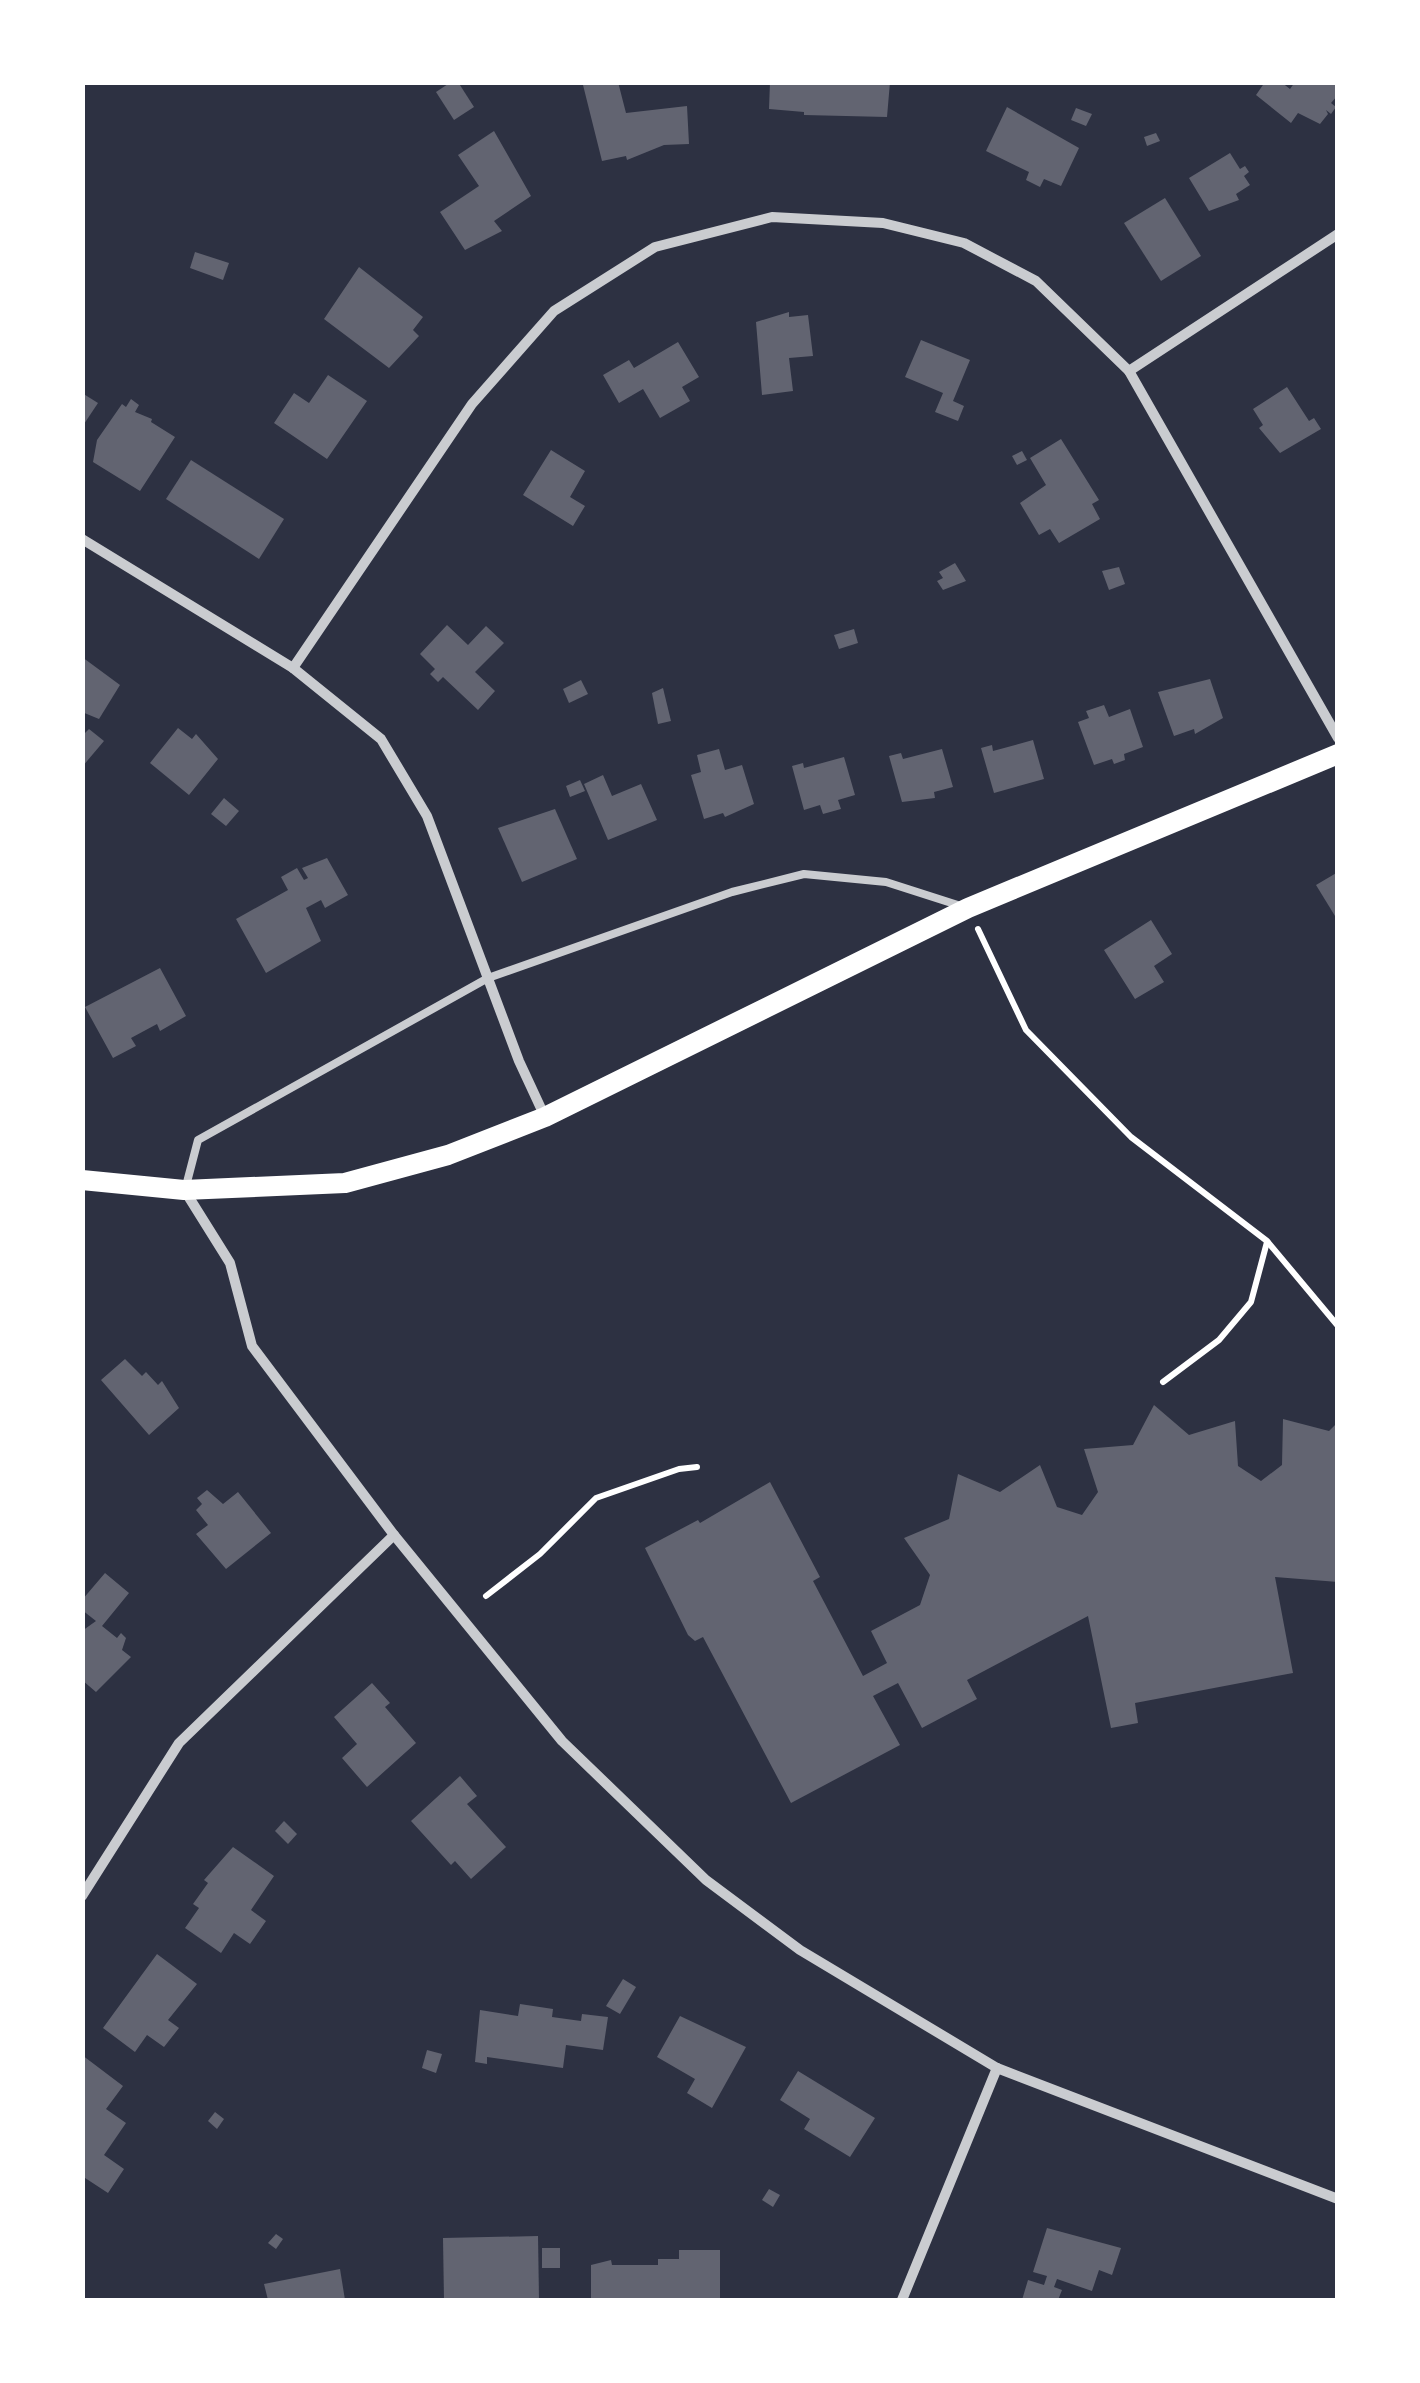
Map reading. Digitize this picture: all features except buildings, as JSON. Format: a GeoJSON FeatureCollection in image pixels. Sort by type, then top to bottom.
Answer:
{"type":"FeatureCollection","features":[{"type":"Feature","properties":{"kind":"main road"},"geometry":{"type":"LineString","coordinates":[[82,1180],[184,1190],[345,1182],[448,1155],[545,1117],[968,908],[1338,754]]}},
{"type":"Feature","properties":{"kind":"street"},"geometry":{"type":"LineString","coordinates":[[293,668],[472,404],[554,310],[656,247],[772,217],[883,223],[964,243],[1036,281],[1130,371],[1338,738]]}},
{"type":"Feature","properties":{"kind":"street"},"geometry":{"type":"LineString","coordinates":[[1130,371],[1338,234]]}},
{"type":"Feature","properties":{"kind":"street"},"geometry":{"type":"LineString","coordinates":[[82,539],[293,668],[381,738],[427,816],[545,1117]]}},
{"type":"Feature","properties":{"kind":"street"},"geometry":{"type":"LineString","coordinates":[[184,1190],[230,1263],[252,1346],[394,1535],[562,1741],[706,1880],[800,1950],[997,2068],[1338,2200]]}},
{"type":"Feature","properties":{"kind":"street"},"geometry":{"type":"LineString","coordinates":[[82,1896],[180,1743],[394,1535]]}},
{"type":"Feature","properties":{"kind":"street"},"geometry":{"type":"LineString","coordinates":[[902,2300],[997,2068]]}},
{"type":"Feature","properties":{"kind":"lane"},"geometry":{"type":"LineString","coordinates":[[184,1190],[198,1140],[488,978],[732,892],[804,874],[886,882],[968,908]]}},
{"type":"Feature","properties":{"kind":"path"},"geometry":{"type":"LineString","coordinates":[[968,908],[1026,1030],[1131,1137],[1268,1241],[1338,1326]]}},
{"type":"Feature","properties":{"kind":"path"},"geometry":{"type":"LineString","coordinates":[[1163,1382],[1219,1340],[1252,1302],[1268,1241]]}},
{"type":"Feature","properties":{"kind":"path"},"geometry":{"type":"LineString","coordinates":[[486,1596],[540,1554],[596,1498],[679,1468],[697,1467]]}}]}
